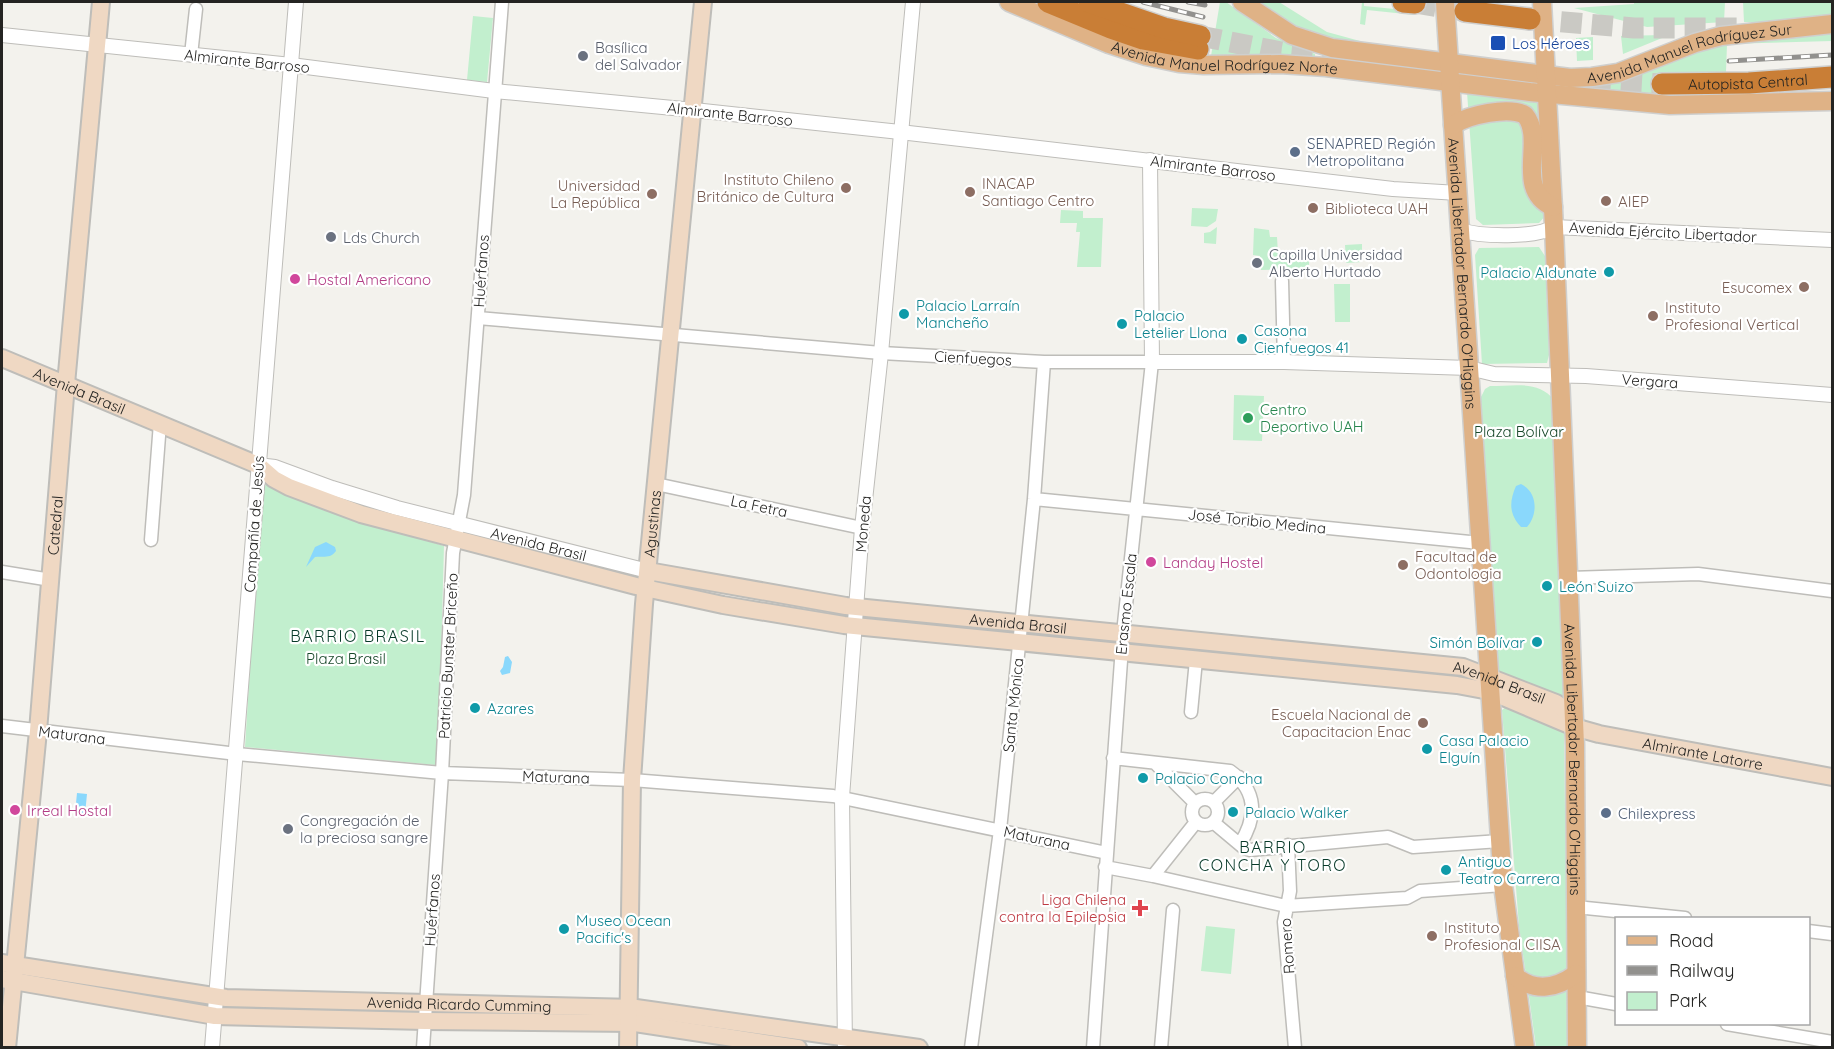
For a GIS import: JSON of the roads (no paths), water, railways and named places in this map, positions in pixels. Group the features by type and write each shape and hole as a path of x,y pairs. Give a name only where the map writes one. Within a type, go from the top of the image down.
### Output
{"highway":[{"path":"1047,2 1143,39 1199,43 1164,28 1089,2"},
{"path":"1465,11 1536,10"},
{"name":"Autopista Central","path":"1662,84 1749,83 1833,77"}],"main road":[{"name":"Catedral","path":"7,1047 7,972 38,731 66,384 101,2"},
{"name":"Agustinas","path":"628,1047 632,780 646,589 703,2"},
{"name":"Avenida Manuel Rodríguez Norte","path":"1009,2 1096,40 1168,61 1204,65 1280,64 1451,83 1547,85"},
{"name":"Avenida Manuel Rodríguez Norte","path":"1242,2 1282,30 1317,45 1450,63 1547,85"},
{"name":"Avenida Libertador Bernardo O'Higgins","path":"1445,2 1503,885 1525,1047"},
{"name":"Avenida Libertador Bernardo O'Higgins","path":"1536,10 1547,85 1569,578 1574,727 1576,1047"},
{"name":"Avenida Manuel Rodríguez Sur","path":"1547,85 1570,78 1602,76 1633,68 1695,43 1721,36 1833,24"},
{"name":"Avenida Manuel Rodríguez Sur","path":"1547,85 1682,105 1833,101"},
{"path":"1454,125 1464,118 1481,114 1515,111 1525,115 1530,123 1534,188 1541,199 1553,207"},
{"name":"Avenida Brasil","path":"2,358 258,465 280,483 309,496 361,514 457,532 646,589 723,605 855,626 1020,644 1447,684 1489,684"},
{"name":"Avenida Brasil","path":"648,571 791,598 856,607 1470,668 1489,684 1574,727"},
{"name":"Almirante Latorre","path":"1574,727 1833,777"},
{"name":"Avenida Ricardo Cumming","path":"7,972 216,997 426,1003 628,1015 845,1042 919,1047"},
{"name":"Avenida Ricardo Cumming","path":"7,972 214,1016 425,1021 628,1015 798,1047"},
{"path":"1515,976 1532,986 1546,987 1561,983 1576,974"},
{"path":"332,1019 333,1001"}],"street":[{"name":"Compañía de Jesús","path":"212,1047 296,2"},
{"name":"Huérfanos","path":"457,532 465,495 502,2"},
{"name":"Moneda","path":"845,1042 842,797 862,528 881,353 913,2"},
{"path":"191,55 196,9"},
{"name":"Almirante Barroso","path":"2,35 291,65 494,91 900,132 1394,189 1458,193"},
{"name":"Erasmo Escala","path":"1093,1047 1121,653 1152,362 1150,160"},
{"name":"Avenida Ejército Libertador","path":"1460,230 1483,236 1541,232 1554,226 1833,240"},
{"path":"1282,281 1284,362"},
{"name":"Cienfuegos","path":"478,318 881,353 1044,362 1284,362 1469,368"},
{"name":"Santa Mónica","path":"971,1047 1000,830 1020,644 1044,362"},
{"name":"Vergara","path":"1469,368 1494,374 1586,376 1833,395"},
{"path":"151,540 160,423"},
{"name":"La Fetra","path":"656,484 862,528"},
{"name":"José Toribio Medina","path":"1034,499 1480,543"},
{"name":"Avenida Brasil","path":"457,532 648,571"},
{"name":"Patricio Bunster Briceño","path":"442,773 453,553 457,532"},
{"path":"2,572 51,580"},
{"path":"1569,578 1698,574 1833,591"},
{"path":"1191,712 1196,660"},
{"name":"Maturana","path":"2,726 237,754 442,773 632,780 842,797 1107,854"},
{"path":"1113,758 1230,771 1239,777 1252,801 1252,819 1240,844"},
{"path":"1155,763 1195,803"},
{"name":"Huérfanos","path":"423,1047 442,773"},
{"path":"1214,802 1239,777"},
{"path":"1203,799 1214,802 1218,814 1214,822 1207,825 1197,822 1192,813 1195,803 1203,799"},
{"path":"1153,876 1197,822"},
{"path":"1214,822 1250,850 1388,837 1413,847 1500,841"},
{"name":"Romero","path":"1288,845 1290,891 1284,922 1296,1047"},
{"path":"1105,867 1286,906 1407,898 1420,891 1503,885"},
{"path":"1576,907 1675,917"},
{"path":"1161,1047 1173,910"},
{"path":"1810,931 1833,934"},
{"path":"1576,997 1615,1004"},
{"path":"1734,1025 1798,1042 1833,1042"}],"water":[{"path":"1521,484 1531,492 1534,504 1533,516 1527,527 1521,527 1511,508 1516,486"},
{"path":"326,542 335,547 334,554 315,557 306,567 315,547"},
{"path":"508,656 512,662 510,673 502,675 500,671 505,657"},
{"path":"77,793 87,794 85,814 75,813"}],"tunnel":[{"path":"1415,3 1465,11"},
{"path":"1530,19 1634,28 1742,28"},
{"path":"1200,36 1281,52 1359,60"},
{"path":"1590,80 1662,84"}],"railway":[{"path":"1143,2 1203,17"},
{"path":"1188,2 1205,5"},
{"path":"1729,61 1832,55"}],"place":[{"name":"Los Héroes","path":"1498,43"},
{"name":"Basílica del Salvador","path":"583,56"},
{"name":"SENAPRED Región Metropolitana","path":"1295,152"},
{"name":"Instituto Chileno Británico de Cultura","path":"846,188"},
{"name":"INACAP Santiago Centro","path":"970,192"},
{"name":"Universidad La República","path":"652,194"},
{"name":"AIEP","path":"1606,201"},
{"name":"Biblioteca UAH","path":"1313,208"},
{"name":"Lds Church","path":"331,237"},
{"name":"Capilla Universidad Alberto Hurtado","path":"1257,263"},
{"name":"Palacio Aldunate","path":"1609,272"},
{"name":"Hostal Americano","path":"295,279"},
{"name":"Esucomex","path":"1804,287"},
{"name":"Palacio Larraín Mancheño","path":"904,314"},
{"name":"Instituto Profesional Vertical","path":"1653,316"},
{"name":"Palacio Letelier Llona","path":"1122,324"},
{"name":"Casona Cienfuegos 41","path":"1242,339"},
{"name":"Centro Deportivo UAH","path":"1248,418"},
{"name":"Landay Hostel","path":"1151,562"},
{"name":"Facultad de Odontologia","path":"1403,565"},
{"name":"León Suizo","path":"1547,586"},
{"name":"Simón Bolívar","path":"1537,642"},
{"name":"Azares","path":"475,708"},
{"name":"Escuela Nacional de Capacitacion Enac","path":"1423,723"},
{"name":"Casa Palacio Elguín","path":"1427,749"},
{"name":"Palacio Concha","path":"1143,778"},
{"name":"Irreal Hostal","path":"15,810"},
{"name":"Palacio Walker","path":"1233,812"},
{"name":"Chilexpress","path":"1606,813"},
{"name":"Congregación de la preciosa sangre","path":"288,829"},
{"name":"Antiguo Teatro Carrera","path":"1446,870"},
{"name":"Liga Chilena contra la Epilepsia","path":"1140,908"},
{"name":"Museo Ocean Pacific's","path":"564,929"},
{"name":"Instituto Profesional CIISA","path":"1432,936"}],"district":[{"name":"BARRIO BRASIL","path":"358,636"},
{"name":"BARRIO CONCHA Y TORO","path":"1273,856"}],"park label":[{"name":"Plaza Bolívar","path":"1519,431"},
{"name":"Plaza Brasil","path":"346,658"}]}
